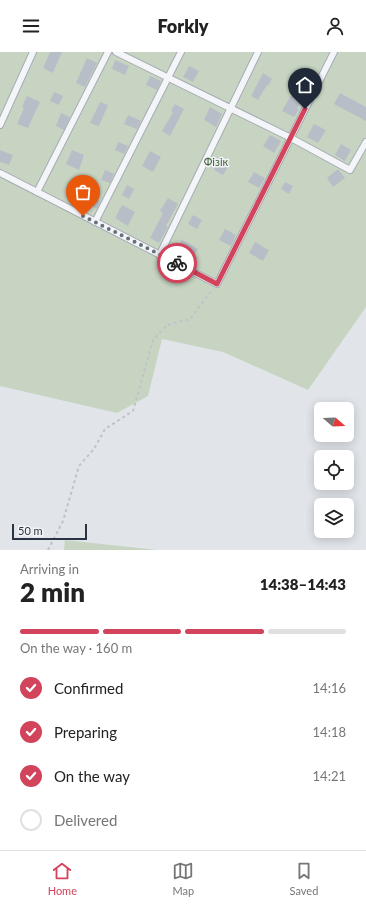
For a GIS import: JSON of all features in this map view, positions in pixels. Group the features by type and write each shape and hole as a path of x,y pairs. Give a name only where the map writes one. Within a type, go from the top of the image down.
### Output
{"lane":[{"path":"0,125 33,52"},
{"path":"37,192 108,52"},
{"path":"116,52 291,138 350,170 366,142"},
{"path":"95,222 181,52"},
{"path":"160,254 258,52"},
{"path":"0,174 217,284 334,52"}],"path":[{"path":"48,550 63,521 79,466 94,449 105,429 133,411 153,340 167,325 190,319 217,284"}],"green space":[{"name":"Фізік","path":"0,52 366,52 366,307 308,390 223,352 162,339 148,396 117,413 0,386"},
{"path":"65,540 157,550 64,550"}],"building":[{"path":"50,52 62,52 53,73 43,68"},
{"path":"87,58 97,63 85,87 76,83"},
{"path":"115,60 129,66 125,75 112,69"},
{"path":"189,66 199,71 193,82 183,77"},
{"path":"263,73 272,79 258,100 251,96"},
{"path":"150,76 161,81 157,90 146,85"},
{"path":"298,83 308,88 297,108 299,110 294,117 282,111"},
{"path":"54,92 63,96 59,105 50,101"},
{"path":"340,93 366,107 366,121 334,104"},
{"path":"27,96 40,102 28,128 17,124 24,108 22,107"},
{"path":"100,102 108,105 99,126 90,123"},
{"path":"175,104 184,109 170,136 162,131 173,112 171,111"},
{"path":"210,107 222,114 216,127 204,120"},
{"path":"61,113 70,117 64,130 56,126"},
{"path":"128,115 141,121 137,129 124,124"},
{"path":"314,124 326,130 318,143 307,137"},
{"path":"270,135 281,141 274,153 263,146"},
{"path":"118,142 128,146 124,154 115,150"},
{"path":"341,144 351,150 345,161 335,155"},
{"path":"0,150 13,155 9,165 0,162"},
{"path":"72,150 84,155 79,170 66,164"},
{"path":"150,151 161,157 153,172 142,166"},
{"path":"219,162 228,167 223,175 214,170"},
{"path":"338,169 345,178 333,187 327,178"},
{"path":"105,170 114,174 110,183 101,180"},
{"path":"254,172 265,178 259,188 248,182"},
{"path":"285,182 293,186 289,194 281,189"},
{"path":"127,185 134,189 129,199 122,195"},
{"path":"92,198 100,201 97,209 89,205"},
{"path":"168,198 178,204 159,243 150,238 163,213 160,211"},
{"path":"122,205 135,212 128,226 115,218"},
{"path":"193,215 202,220 197,229 188,224"},
{"path":"225,229 236,235 231,246 219,240"},
{"path":"182,240 198,249 191,260 175,252"},
{"path":"255,242 269,250 263,261 249,253"}],"way so far":[{"path":"83,216 177,263"}],"route":[{"path":"177,263 217,284 305,109"}]}
